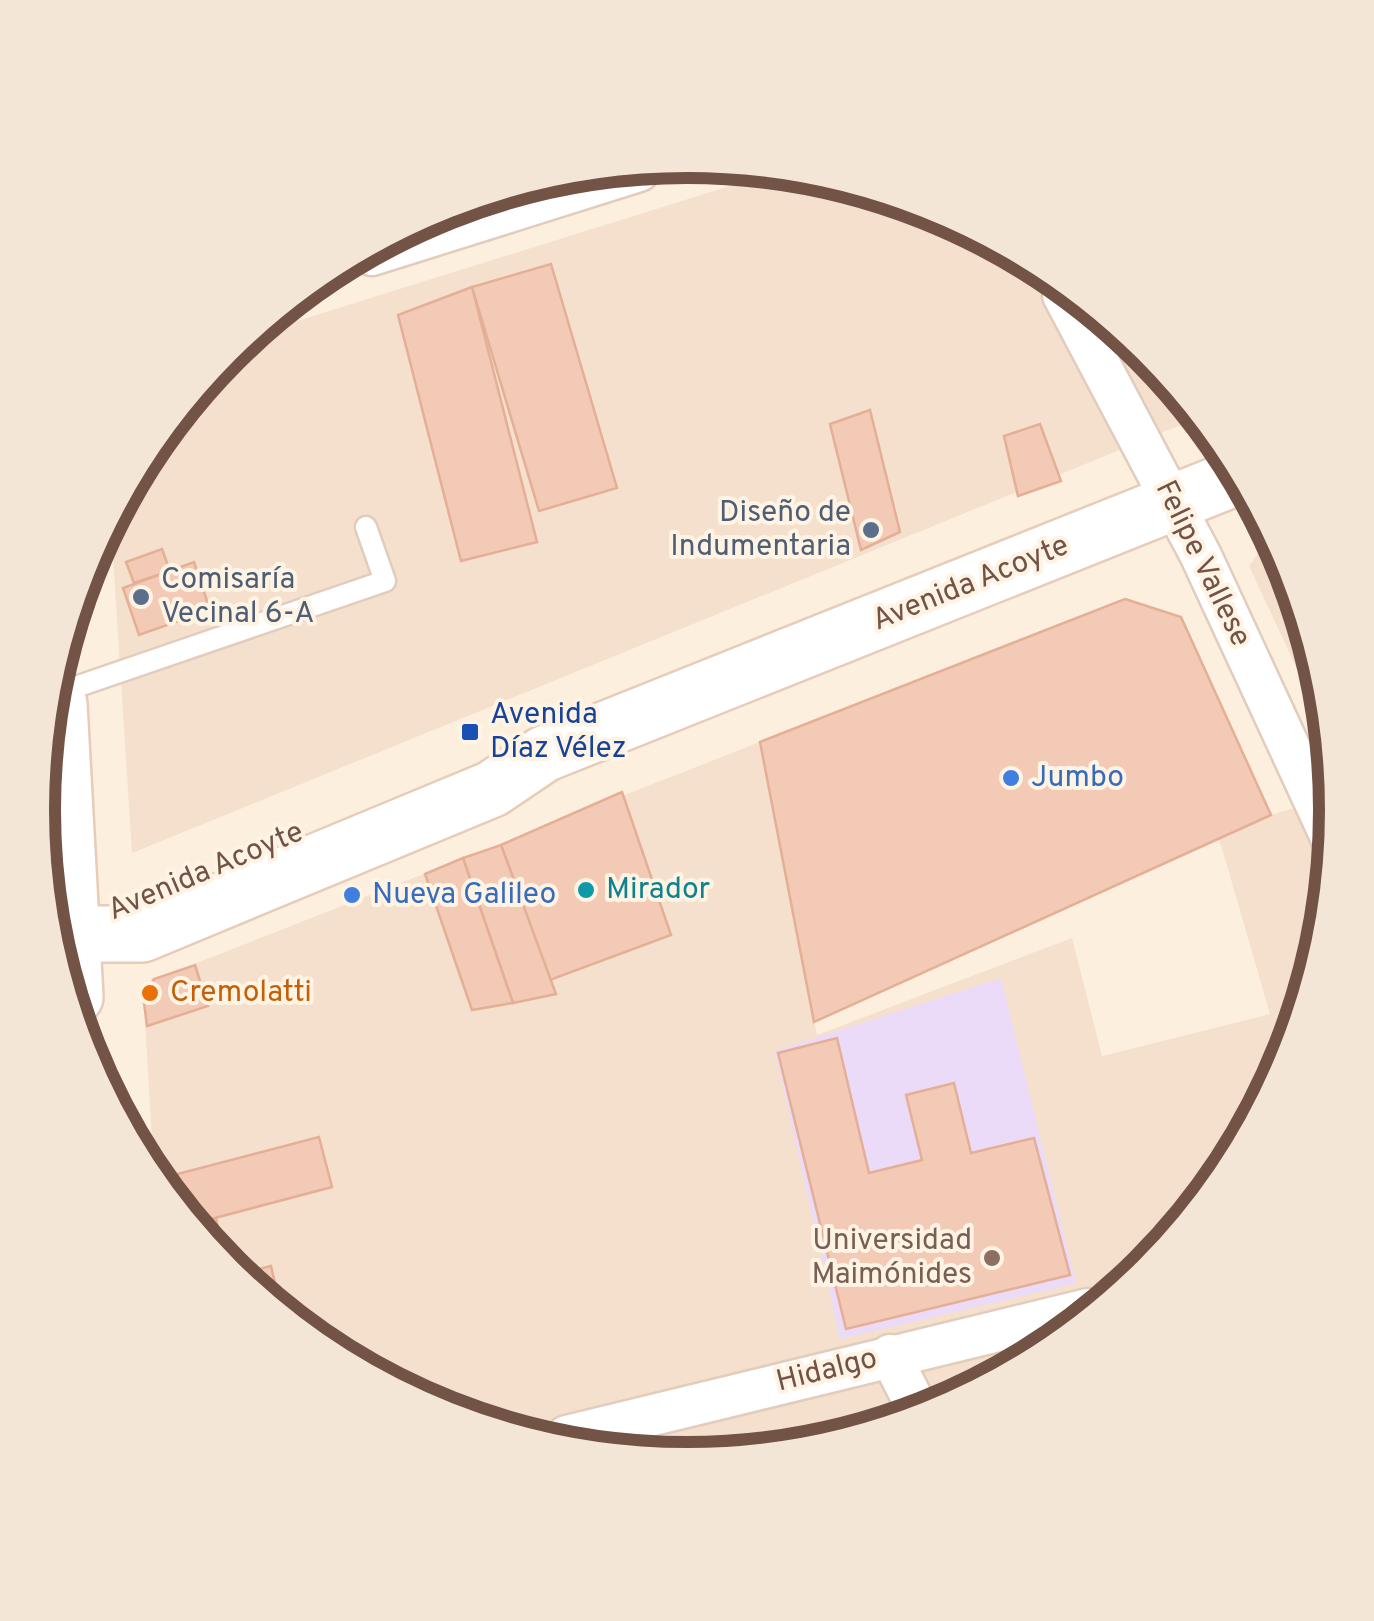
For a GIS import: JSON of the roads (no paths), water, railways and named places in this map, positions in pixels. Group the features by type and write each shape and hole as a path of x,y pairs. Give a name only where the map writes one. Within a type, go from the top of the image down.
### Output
{"main road":[{"name":"Avenida Acoyte","path":"67,934 138,895 483,759 544,754 1226,481"},
{"path":"60,729 67,934"}],"street":[{"name":"Felipe Vallese","path":"1069,307 1201,556 1319,811"},
{"name":"Hidalgo","path":"580,1433 1072,1312"},
{"path":"890,1355 913,1400"}],"lane":[{"path":"66,690 385,581 366,527"}],"place":[{"name":"Diseño de Indumentaria","path":"871,530"},
{"name":"Comisaría Vecinal 6-A","path":"141,597"},
{"name":"Avenida Díaz Vélez","path":"470,732"},
{"name":"Jumbo","path":"1011,778"},
{"name":"Mirador","path":"586,890"},
{"name":"Nueva Galileo","path":"352,895"},
{"name":"Cremolatti","path":"150,993"},
{"name":"Universidad Maimónides","path":"992,1258"}]}
